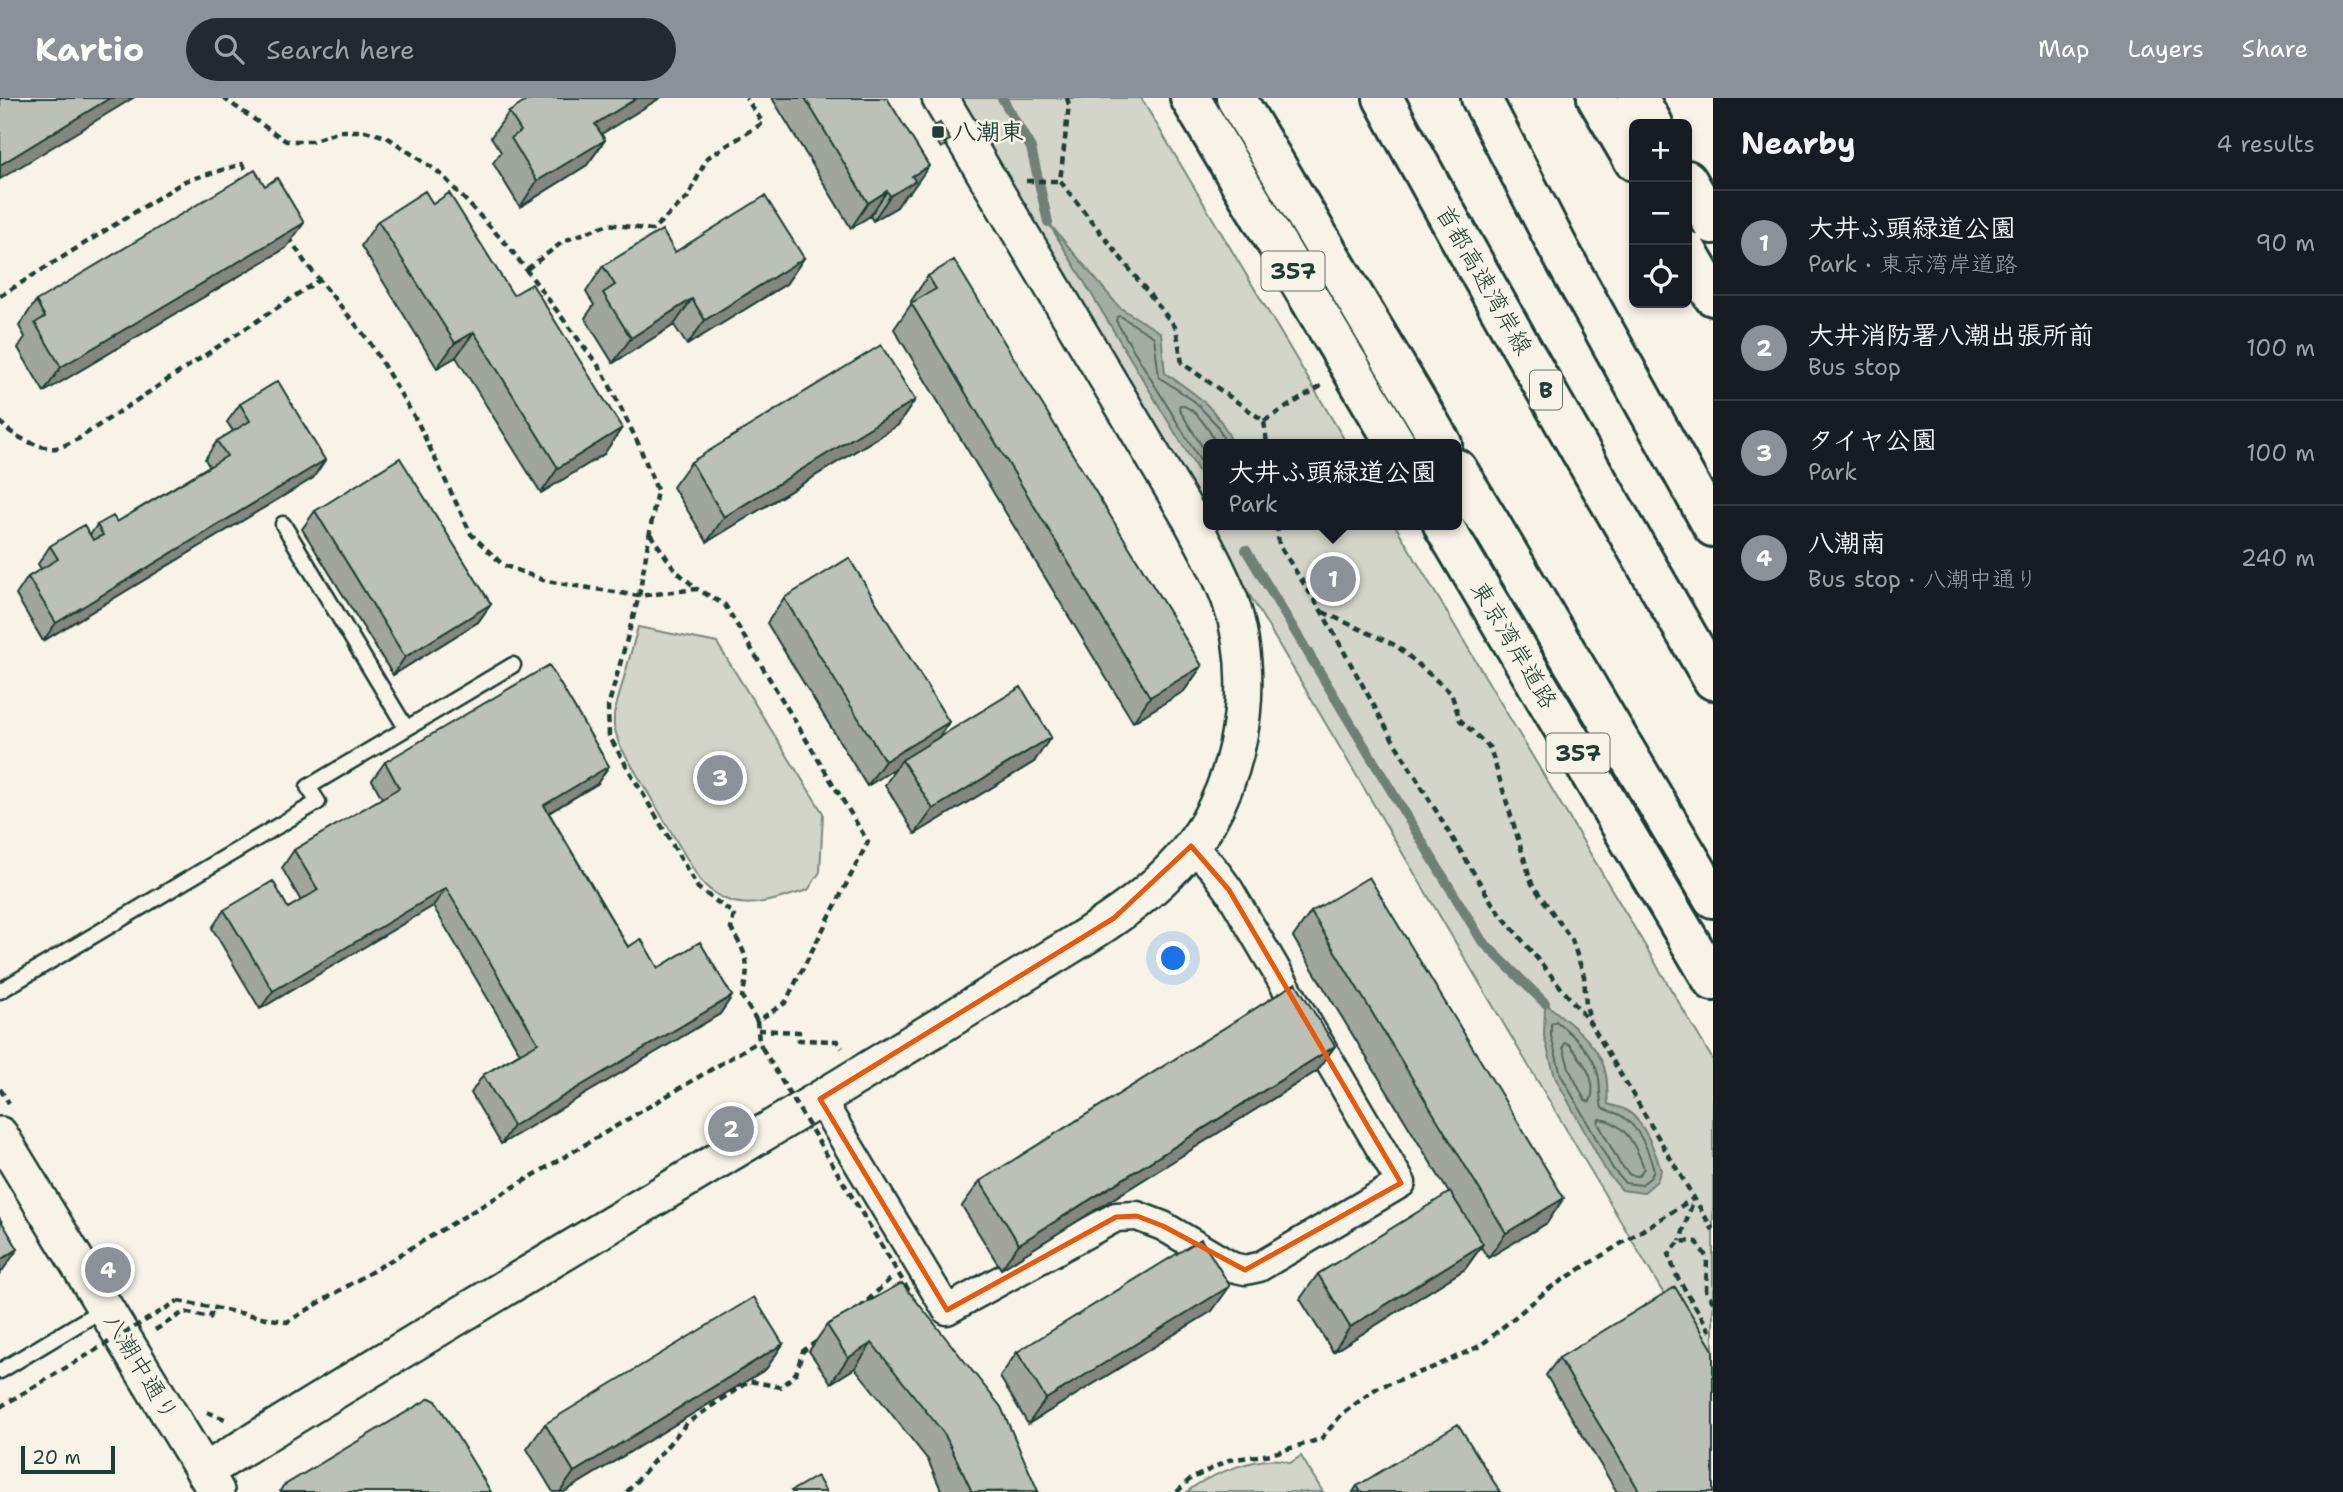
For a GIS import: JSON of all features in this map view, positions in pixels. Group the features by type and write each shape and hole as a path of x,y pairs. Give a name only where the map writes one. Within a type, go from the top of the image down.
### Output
{"highway":[{"name":"357","path":"1190,98 1393,439"},
{"path":"1236,98 1440,439"},
{"path":"1376,98 1430,185"},
{"name":"首都高速湾岸線","path":"1383,98 1611,506 1713,680"},
{"path":"1481,98 1559,249 1713,527"},
{"path":"1597,98 1629,152"},
{"path":"1638,98 1650,119"},
{"path":"1688,182 1713,224"},
{"path":"1692,260 1713,296"},
{"path":"1332,336 1419,439"},
{"path":"1462,477 1713,898"},
{"path":"1685,480 1713,510"},
{"path":"1462,491 1490,523"},
{"name":"東京湾岸道路","path":"1446,530 1713,981"}],"street":[{"path":"210,1482 1114,918 1156,884 1191,846 1207,823 1222,793 1241,727 1241,652 1232,605 1213,561 1189,518 940,98"},
{"path":"820,1099 947,1310 1116,1217 1137,1216 1164,1226 1232,1267 1245,1270 1259,1267 1401,1183 1229,890 1213,868 1191,846"},
{"name":"八潮中通り","path":"0,1135 210,1482"}],"lane":[{"path":"283,524 406,728"},
{"path":"0,991 318,802 308,787 513,665"},
{"path":"0,1371 105,1308"}],"path":[{"path":"223,98 286,141 312,141 339,131 365,131 387,138 441,174 509,247 603,372 638,443 657,490 639,596 608,707 609,736 698,888 734,915 731,929 745,951 748,971 742,998 757,1021 762,1048 919,1307"},
{"path":"527,269 564,241 609,225 652,230 688,197 707,158 763,123 746,98"},
{"path":"1067,98 1069,105 1060,181 1176,328 1182,363 1264,421 1266,439"},
{"path":"0,296 185,181 242,164 256,183"},
{"path":"1024,181 1060,181"},
{"path":"283,226 304,261 369,341 418,422 471,534 503,565 546,581 639,596 697,589"},
{"path":"0,421 3,427 27,441 55,448 78,439 319,279"},
{"path":"1264,421 1321,386"},
{"path":"1278,530 1279,545 1322,611 1393,740 1493,906 1591,1024 1713,1230"},
{"path":"649,532 676,571 697,589 725,605 868,842 785,1003 757,1021"},
{"path":"1322,611 1397,646 1451,693 1460,720 1490,748 1532,884 1572,940 1584,976 1586,1005 1591,1024"},
{"path":"758,1030 799,1032 798,1040 837,1041"},
{"path":"0,1406 178,1301 288,1322 759,1041"},
{"path":"1694,1199 1680,1241 1669,1254 1675,1273 1713,1336"},
{"path":"1177,1492 1189,1480 1229,1460 1271,1454 1321,1439 1342,1414 1377,1388 1480,1346 1549,1288 1694,1199"},
{"path":"1680,1241 1697,1242 1707,1258 1706,1290 1713,1302"},
{"path":"851,1316 898,1272"},
{"path":"156,1330 184,1312 210,1318 213,1308"},
{"path":"627,1492 687,1423 749,1381 781,1387 796,1373 803,1351 822,1337"}],"highlighted area":[{"path":"1191,846 1229,890 1401,1183 1245,1270 1163,1226 1137,1216 1116,1217 947,1310 820,1099 1114,918"}],"shaded area":[{"path":"955,98 1141,98 1344,439 1203,439 1203,516"},
{"path":"1211,530 1398,530 1713,1060 1713,1377"},
{"path":"638,627 717,643 823,813 820,872 808,890 764,902 737,903 724,899 699,879 619,744 614,726 614,714"},
{"path":"1301,1456 1323,1492 1187,1492 1222,1472 1237,1467 1268,1460 1290,1463"}],"water":[{"path":"1048,222 1119,307 1161,333 1165,373 1205,403 1227,431 1231,439 1203,439 1203,479"},
{"path":"1545,1003 1582,1034 1598,1053 1606,1075 1608,1104 1631,1113 1647,1136 1661,1170 1657,1181 1643,1193 1622,1190 1607,1173 1555,1077 1544,1036"}],"building":[{"path":"0,98 110,98 0,165"},
{"path":"531,98 637,98 595,124 605,140 537,181 511,138 521,131 509,112"},
{"path":"805,98 887,98 929,166 912,176 915,181 890,196 887,191 868,203"},
{"path":"940,123 950,140 944,143 934,126"},
{"path":"255,170 265,186 277,178 304,223 61,367 35,323 45,317 36,301"},
{"path":"425,191 433,204 449,193 513,295 532,284 622,428 558,468 474,332 455,343 378,221"},
{"path":"765,196 804,258 705,320 692,299 631,338 603,293 615,285 603,266 662,230 675,252"},
{"path":"954,260 1202,666 1150,697 911,303 936,289 928,276"},
{"path":"881,345 915,400 724,517 691,462"},
{"path":"278,381 325,460 56,623 28,577 58,559 50,546 84,525 93,540 103,535 97,525 113,516 117,522 227,456 217,441 250,421 240,404"},
{"path":"400,458 491,604 405,657 315,511"},
{"path":"849,558 949,722 885,761 784,598"},
{"path":"549,665 609,766 544,805 628,947 641,939 658,968 700,942 732,996 513,1126 483,1075 538,1043 446,888 273,991 224,910 273,881 288,908 318,890 294,850 399,788 385,762"},
{"path":"1021,687 1051,737 933,809 902,760"},
{"path":"1369,877 1564,1198 1506,1233 1311,912"},
{"path":"1296,983 1335,1046 1019,1244 980,1181"},
{"path":"733,1119 736,1125 716,1137 712,1131"},
{"path":"1450,1192 1483,1244 1350,1327 1318,1274"},
{"path":"0,1219 18,1249 0,1260"},
{"path":"1201,1239 1230,1286 1046,1399 1017,1352"},
{"path":"107,1248 117,1265 111,1269 101,1252"},
{"path":"902,1283 1001,1407 1038,1491 972,1492 945,1435 872,1343 848,1358 827,1325"},
{"path":"1675,1287 1713,1350 1713,1492 1640,1492 1559,1358"},
{"path":"754,1297 783,1344 574,1472 545,1424"},
{"path":"430,1398 436,1401 491,1492 280,1491 283,1486"},
{"path":"1458,1424 1500,1492 1361,1492 1357,1486"},
{"path":"817,1476 826,1492 791,1491"}],"waterway":[{"path":"1002,98 1031,148 1048,222"},
{"path":"1246,550 1482,941 1545,1003"}],"place":[{"name":"八潮東","path":"938,132"},
{"name":"大井ふ頭緑道公園","path":"1333,579"},
{"name":"タイヤ公園","path":"720,778"},
{"name":"大井消防署八潮出張所前","path":"731,1129"},
{"name":"八潮南","path":"108,1270"}]}
